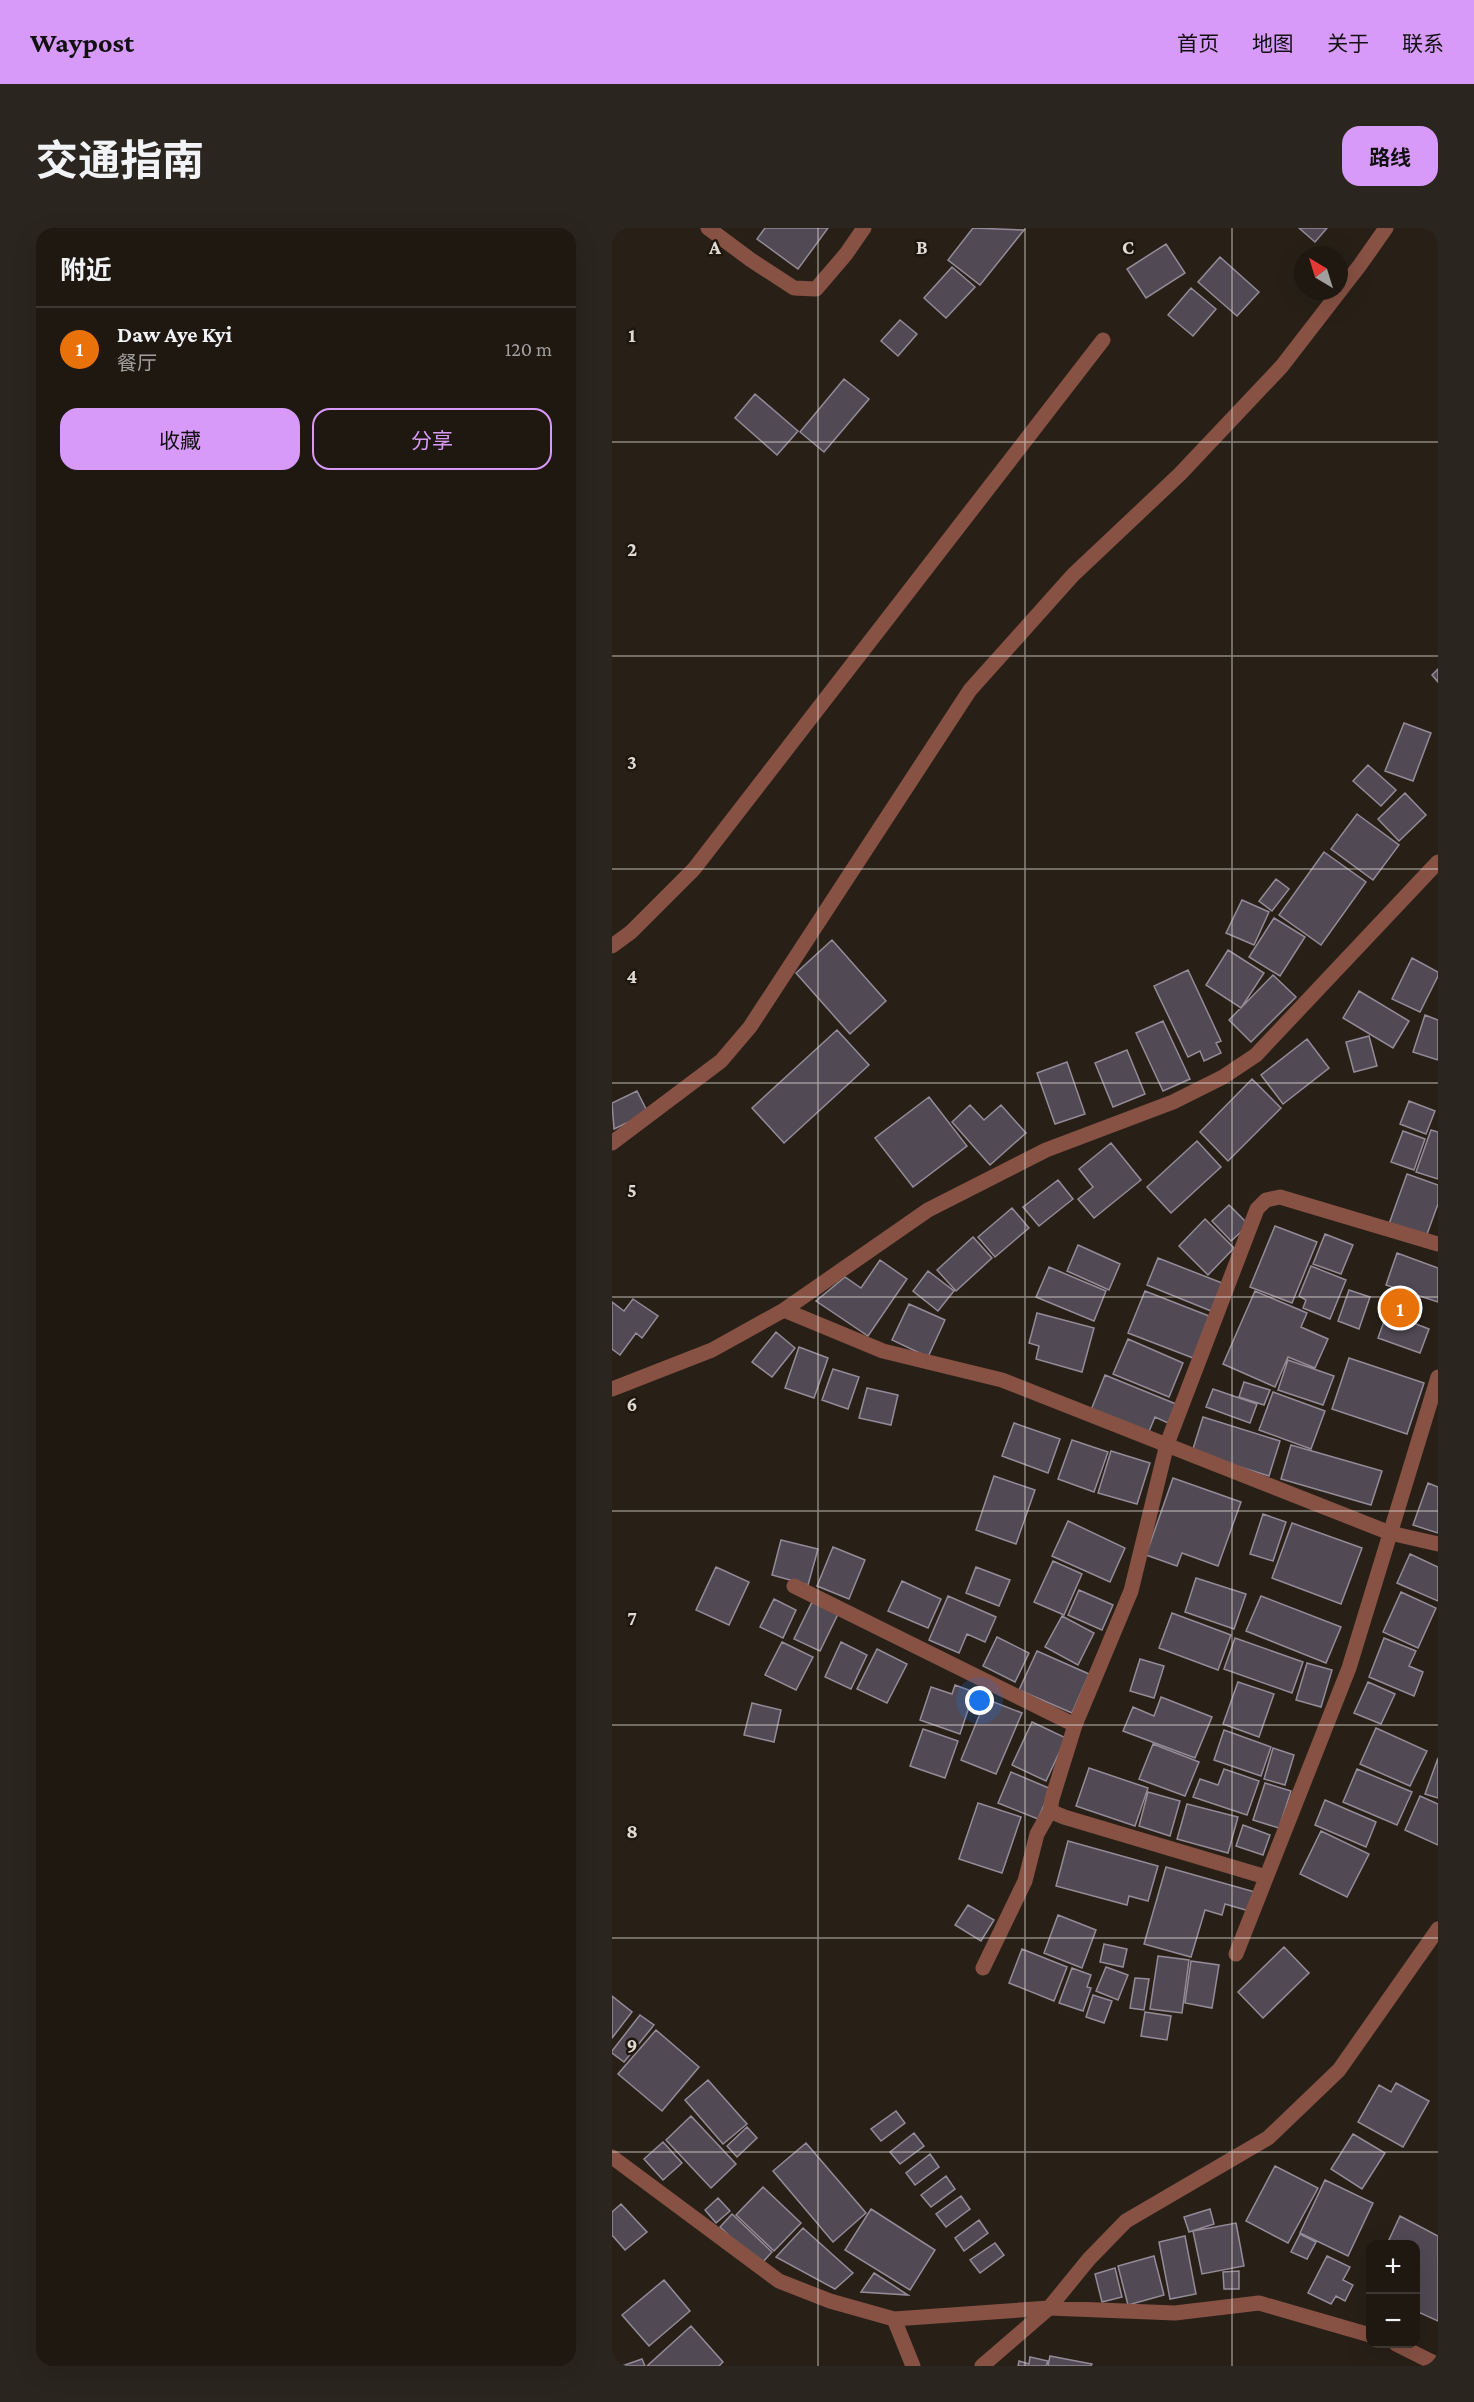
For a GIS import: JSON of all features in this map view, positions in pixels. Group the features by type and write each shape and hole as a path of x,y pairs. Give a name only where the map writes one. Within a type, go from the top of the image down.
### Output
{"street":[{"path":"708,228 794,288 816,289 846,254 864,228"},
{"path":"612,1143 721,1062 750,1027 970,690 1073,575 1180,474 1282,366 1386,228"},
{"path":"612,946 631,932 694,869 1103,340"},
{"path":"612,1389 711,1350 784,1310 928,1210 1046,1150 1173,1102 1223,1077 1256,1055 1438,862"},
{"path":"983,1968 1025,1881 1037,1834 1050,1811 1075,1725 1131,1591 1167,1444 1257,1209 1266,1200 1280,1197 1438,1244"},
{"path":"784,1310 883,1351 1002,1380 1390,1533 1438,1544"},
{"path":"1236,1954 1349,1668 1438,1377"},
{"path":"794,1586 1075,1725"},
{"path":"1050,1811 1266,1878"},
{"path":"982,2366 1050,2308 1089,2259 1126,2220 1268,2138 1339,2070 1438,1929"},
{"path":"612,2157 779,2280 830,2301 894,2319 1050,2308 1175,2313 1259,2303 1366,2334"},
{"path":"894,2319 913,2366"},
{"path":"1406,2348 1438,2365"}],"building":[{"path":"765,228 828,228 798,269 757,239"},
{"path":"973,228 1024,230 980,285 948,260"},
{"path":"1299,228 1327,228 1315,242"},
{"path":"1166,244 1185,273 1146,298 1127,269"},
{"path":"1220,257 1259,292 1237,316 1198,282"},
{"path":"952,267 975,287 946,318 924,298"},
{"path":"1191,288 1216,309 1193,336 1168,315"},
{"path":"900,320 917,334 898,356 881,341"},
{"path":"844,379 869,399 824,452 800,432"},
{"path":"755,394 798,431 777,455 735,418"},
{"path":"1438,669 1438,682 1432,675"},
{"path":"1404,723 1431,733 1413,781 1385,771"},
{"path":"1368,765 1396,790 1381,806 1353,781"},
{"path":"1405,793 1426,815 1399,841 1378,819"},
{"path":"1357,814 1399,845 1373,880 1331,849"},
{"path":"1324,852 1366,882 1321,945 1279,915"},
{"path":"1276,879 1289,889 1272,911 1259,901"},
{"path":"1242,900 1269,912 1254,945 1226,933"},
{"path":"1274,918 1305,937 1280,976 1249,957"},
{"path":"832,940 886,1001 850,1034 796,973"},
{"path":"1228,950 1264,973 1241,1008 1206,985"},
{"path":"1412,958 1438,972 1420,1012 1392,999"},
{"path":"1188,970 1221,1041 1216,1043 1221,1053 1204,1061 1200,1051 1188,1057 1154,986"},
{"path":"1273,975 1296,997 1251,1042 1229,1020"},
{"path":"1359,991 1409,1021 1393,1048 1343,1018"},
{"path":"1425,1015 1438,1020 1438,1060 1413,1052"},
{"path":"1163,1021 1190,1079 1163,1091 1136,1033"},
{"path":"837,1030 869,1065 784,1143 752,1108"},
{"path":"1369,1036 1377,1066 1354,1072 1346,1042"},
{"path":"1307,1039 1329,1068 1283,1104 1261,1075"},
{"path":"1127,1050 1145,1094 1113,1107 1095,1063"},
{"path":"1067,1062 1085,1114 1055,1124 1037,1073"},
{"path":"1252,1079 1281,1108 1228,1161 1200,1132"},
{"path":"637,1091 648,1113 614,1129 612,1103"},
{"path":"929,1097 967,1146 913,1187 875,1138"},
{"path":"1409,1101 1435,1111 1426,1134 1400,1124"},
{"path":"970,1105 984,1120 1001,1105 1026,1133 990,1165 952,1122"},
{"path":"1431,1130 1438,1132 1438,1179 1416,1172"},
{"path":"1403,1131 1425,1139 1414,1170 1391,1162"},
{"path":"1197,1141 1221,1167 1171,1213 1147,1187"},
{"path":"1111,1143 1141,1180 1094,1218 1078,1199 1093,1187 1079,1169"},
{"path":"1407,1174 1438,1185 1438,1204 1426,1237 1389,1224"},
{"path":"1058,1180 1073,1199 1039,1226 1023,1207"},
{"path":"1229,1205 1249,1225 1231,1241 1212,1221"},
{"path":"1012,1208 1029,1228 995,1257 978,1237"},
{"path":"1205,1219 1234,1248 1208,1275 1179,1246"},
{"path":"1275,1226 1317,1242 1292,1303 1250,1287"},
{"path":"1325,1234 1353,1245 1341,1274 1313,1264"},
{"path":"973,1237 992,1258 956,1291 937,1270"},
{"path":"1078,1245 1120,1264 1109,1290 1067,1271"},
{"path":"1397,1253 1438,1268 1438,1302 1386,1285"},
{"path":"1158,1258 1222,1283 1211,1311 1147,1285"},
{"path":"880,1260 907,1279 868,1336 816,1301 845,1277 861,1288"},
{"path":"1311,1266 1346,1280 1330,1319 1303,1308 1306,1300 1299,1296"},
{"path":"1049,1267 1106,1291 1094,1321 1036,1297"},
{"path":"928,1271 954,1291 938,1311 913,1291"},
{"path":"1349,1290 1370,1297 1359,1329 1338,1321"},
{"path":"1145,1291 1209,1316 1193,1358 1128,1333"},
{"path":"1255,1291 1307,1313 1301,1327 1328,1339 1315,1368 1288,1357 1275,1387 1223,1364"},
{"path":"633,1299 658,1316 642,1338 636,1333 620,1355 612,1349 612,1302 624,1311"},
{"path":"909,1304 945,1320 928,1357 892,1340"},
{"path":"1037,1313 1094,1328 1082,1372 1036,1359 1039,1346 1029,1343"},
{"path":"1387,1313 1429,1329 1420,1353 1378,1338"},
{"path":"776,1332 795,1348 772,1377 752,1362"},
{"path":"1128,1339 1183,1363 1169,1397 1113,1374"},
{"path":"799,1347 828,1358 814,1398 785,1388"},
{"path":"1349,1358 1424,1383 1407,1434 1332,1409"},
{"path":"1288,1360 1334,1376 1323,1405 1278,1390"},
{"path":"833,1369 859,1377 848,1409 822,1400"},
{"path":"1105,1375 1176,1404 1168,1423 1155,1417 1148,1434 1091,1410"},
{"path":"1244,1382 1270,1390 1264,1405 1239,1397"},
{"path":"867,1388 898,1395 891,1425 859,1418"},
{"path":"1213,1389 1257,1404 1250,1423 1206,1407"},
{"path":"1273,1392 1325,1411 1311,1449 1259,1430"},
{"path":"1203,1417 1280,1441 1269,1476 1192,1452"},
{"path":"1014,1423 1060,1439 1048,1473 1002,1456"},
{"path":"1072,1440 1108,1452 1094,1492 1058,1479"},
{"path":"1291,1445 1382,1471 1371,1505 1281,1479"},
{"path":"1111,1451 1150,1463 1137,1504 1098,1493"},
{"path":"994,1476 1035,1490 1016,1544 976,1530"},
{"path":"1173,1478 1241,1502 1218,1566 1182,1553 1177,1566 1146,1555"},
{"path":"1428,1483 1438,1487 1438,1533 1413,1525"},
{"path":"1263,1514 1286,1522 1273,1561 1250,1554"},
{"path":"1068,1521 1125,1548 1110,1582 1052,1556"},
{"path":"1292,1523 1362,1548 1341,1604 1272,1578"},
{"path":"781,1540 818,1549 808,1585 772,1575"},
{"path":"833,1547 865,1560 849,1599 817,1586"},
{"path":"1410,1554 1438,1567 1438,1601 1397,1583"},
{"path":"1053,1561 1082,1574 1064,1615 1034,1602"},
{"path":"716,1567 749,1582 729,1625 696,1610"},
{"path":"976,1567 1010,1580 999,1606 966,1593"},
{"path":"1196,1578 1246,1594 1234,1629 1185,1612"},
{"path":"902,1581 941,1599 928,1628 888,1611"},
{"path":"1079,1590 1113,1605 1102,1630 1068,1615"},
{"path":"1401,1592 1436,1608 1418,1648 1383,1632"},
{"path":"948,1596 996,1617 985,1642 967,1634 959,1653 929,1640"},
{"path":"1261,1596 1341,1627 1326,1663 1246,1631"},
{"path":"774,1599 796,1610 783,1638 760,1627"},
{"path":"812,1602 838,1614 820,1651 794,1639"},
{"path":"1172,1613 1231,1635 1218,1670 1159,1648"},
{"path":"1062,1616 1094,1633 1078,1665 1045,1647"},
{"path":"997,1637 1029,1653 1015,1682 983,1666"},
{"path":"1235,1638 1303,1662 1292,1693 1224,1669"},
{"path":"1384,1638 1416,1651 1409,1666 1423,1672 1414,1696 1369,1677"},
{"path":"782,1642 813,1657 796,1690 765,1675"},
{"path":"841,1642 867,1655 851,1689 825,1677"},
{"path":"877,1649 907,1664 887,1703 857,1689"},
{"path":"1037,1651 1089,1674 1072,1713 1019,1690"},
{"path":"1140,1659 1164,1666 1154,1698 1130,1691"},
{"path":"1307,1663 1332,1670 1321,1707 1296,1700"},
{"path":"1238,1682 1274,1694 1259,1737 1223,1724"},
{"path":"1368,1682 1395,1694 1381,1724 1354,1713"},
{"path":"955,1685 974,1692 960,1734 920,1720 931,1687 952,1694"},
{"path":"1161,1697 1212,1717 1195,1758 1123,1731 1133,1707 1154,1716"},
{"path":"986,1699 1022,1713 996,1774 961,1760"},
{"path":"752,1703 781,1710 774,1742 744,1735"},
{"path":"1032,1722 1066,1738 1046,1781 1012,1765"},
{"path":"1376,1728 1427,1751 1410,1786 1360,1764"},
{"path":"923,1729 958,1741 945,1778 910,1766"},
{"path":"1224,1730 1271,1747 1261,1776 1214,1760"},
{"path":"1153,1744 1199,1762 1185,1796 1139,1779"},
{"path":"1273,1748 1294,1755 1285,1785 1264,1779"},
{"path":"1438,1758 1438,1798 1425,1794"},
{"path":"1089,1768 1148,1788 1135,1826 1076,1806"},
{"path":"1224,1769 1259,1781 1247,1815 1193,1797 1200,1779 1218,1785"},
{"path":"1357,1769 1412,1792 1397,1825 1343,1802"},
{"path":"1011,1772 1051,1789 1038,1819 998,1803"},
{"path":"1265,1783 1291,1791 1279,1828 1253,1820"},
{"path":"1148,1792 1180,1801 1170,1836 1139,1826"},
{"path":"1420,1796 1438,1804 1438,1845 1405,1830"},
{"path":"1325,1800 1376,1822 1366,1847 1315,1825"},
{"path":"978,1803 1021,1817 1002,1873 959,1859"},
{"path":"1187,1804 1238,1817 1228,1853 1177,1839"},
{"path":"1243,1825 1270,1835 1263,1855 1236,1846"},
{"path":"1321,1831 1369,1854 1347,1897 1300,1874"},
{"path":"1068,1841 1158,1866 1148,1901 1129,1896 1127,1905 1056,1886"},
{"path":"1166,1867 1255,1892 1249,1911 1225,1904 1222,1915 1205,1910 1191,1957 1144,1944"},
{"path":"968,1905 994,1920 981,1941 955,1925"},
{"path":"1058,1915 1096,1930 1082,1968 1044,1953"},
{"path":"1104,1944 1127,1949 1123,1967 1100,1962"},
{"path":"1284,1947 1309,1973 1263,2018 1238,1992"},
{"path":"1022,1949 1067,1967 1054,2001 1009,1983"},
{"path":"1158,1956 1189,1960 1182,2013 1150,2009"},
{"path":"1191,1961 1219,1965 1212,2008 1185,2003"},
{"path":"1106,1967 1128,1975 1118,2000 1096,1991"},
{"path":"1072,1968 1091,1975 1087,1987 1091,1988 1083,2011 1059,2003"},
{"path":"1135,1978 1149,1979 1144,2010 1130,2008"},
{"path":"1093,1995 1112,2001 1104,2023 1086,2017"},
{"path":"612,1996 632,2012 612,2038"},
{"path":"1145,2012 1171,2016 1167,2040 1141,2036"},
{"path":"640,2015 654,2025 624,2062 612,2051"},
{"path":"656,2030 699,2067 662,2111 618,2074"},
{"path":"708,2080 747,2124 723,2144 685,2100"},
{"path":"1396,2083 1429,2101 1403,2147 1358,2122 1379,2085 1391,2092"},
{"path":"896,2111 905,2123 881,2141 871,2129"},
{"path":"691,2116 736,2164 711,2188 666,2140"},
{"path":"747,2127 757,2138 737,2157 727,2146"},
{"path":"914,2133 924,2146 900,2164 890,2152"},
{"path":"1353,2134 1385,2153 1362,2189 1331,2169"},
{"path":"663,2142 682,2163 663,2180 644,2159"},
{"path":"806,2143 866,2213 833,2242 773,2171"},
{"path":"930,2154 939,2167 915,2185 906,2173"},
{"path":"1275,2166 1318,2188 1288,2243 1246,2221"},
{"path":"946,2176 955,2189 931,2207 921,2195"},
{"path":"1325,2180 1373,2203 1348,2256 1300,2233"},
{"path":"763,2187 801,2223 774,2251 736,2215"},
{"path":"961,2196 970,2209 946,2227 936,2214"},
{"path":"718,2198 730,2211 716,2223 705,2210"},
{"path":"621,2204 647,2232 625,2250 612,2235 612,2212"},
{"path":"871,2209 935,2250 910,2290 845,2250"},
{"path":"1210,2209 1214,2224 1189,2232 1184,2217"},
{"path":"732,2214 772,2252 760,2265 720,2227"},
{"path":"1400,2216 1438,2236 1438,2321 1420,2313 1420,2240 1389,2240"},
{"path":"979,2220 988,2233 964,2251 955,2238"},
{"path":"1236,2223 1244,2266 1202,2274 1193,2231"},
{"path":"803,2228 853,2273 835,2289 776,2257"},
{"path":"1300,2234 1316,2242 1307,2259 1291,2252"},
{"path":"1185,2236 1196,2294 1170,2299 1159,2242"},
{"path":"995,2243 1004,2255 980,2273 970,2260"},
{"path":"1154,2256 1164,2295 1128,2305 1118,2266"},
{"path":"1327,2256 1350,2267 1343,2280 1353,2285 1345,2301 1336,2296 1331,2304 1308,2293"},
{"path":"1115,2268 1122,2297 1102,2302 1095,2274"},
{"path":"1239,2271 1239,2289 1224,2289 1223,2272"},
{"path":"874,2273 908,2295 861,2292"},
{"path":"664,2280 690,2311 649,2346 622,2315"},
{"path":"691,2326 723,2362 719,2366 647,2366"},
{"path":"1050,2356 1092,2364 1091,2366 1048,2366"},
{"path":"1030,2357 1048,2361 1046,2366 1018,2366 1019,2361 1029,2364"},
{"path":"642,2359 645,2366 622,2366"}],"place":[{"name":"Daw Aye Kyi","path":"1400,1308"}]}
